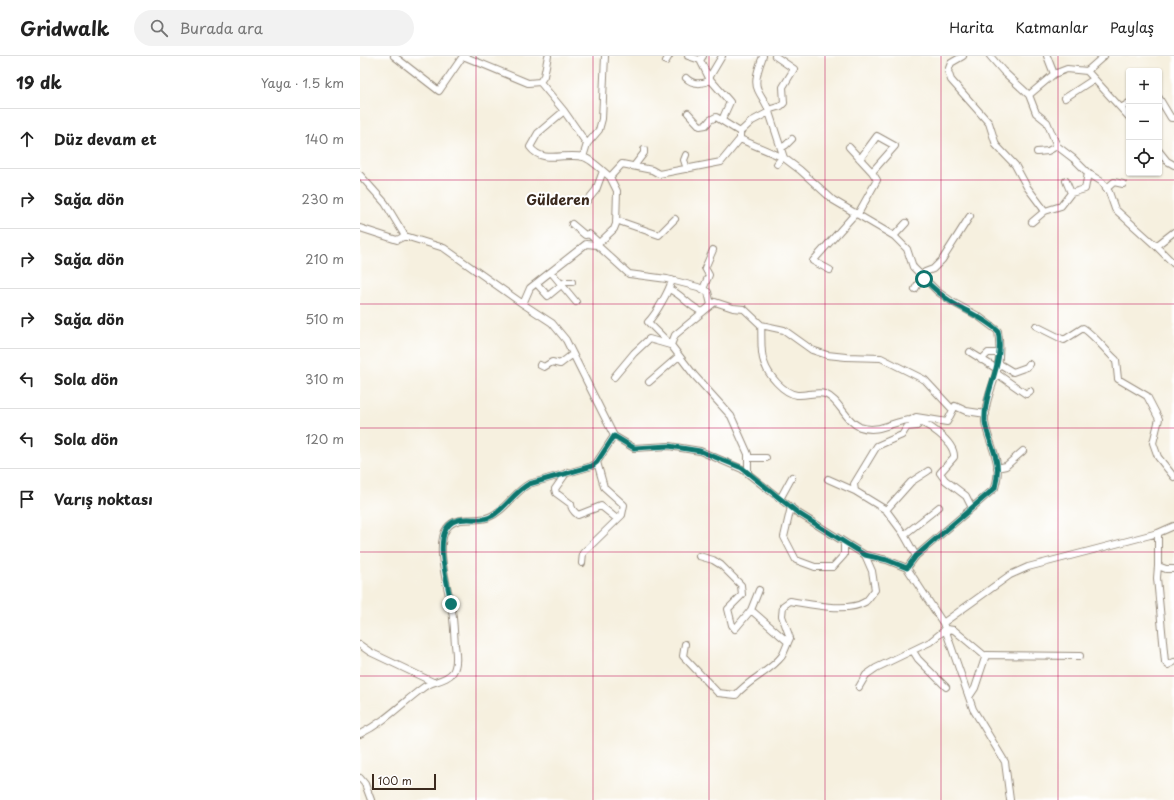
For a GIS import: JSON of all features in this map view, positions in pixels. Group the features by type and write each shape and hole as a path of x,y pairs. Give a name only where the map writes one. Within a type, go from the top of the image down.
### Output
{"street":[{"path":"394,56 439,91 463,56 528,83 540,82"},
{"path":"540,82 544,76 548,56"},
{"path":"583,156 587,144 604,122 605,56"},
{"path":"688,56 701,58 710,79 730,102 722,120"},
{"path":"686,78 694,83 706,82 710,79 722,56"},
{"path":"763,56 759,65 756,88 767,105 783,157"},
{"path":"610,177 622,164 652,170 659,174 721,162 740,139 740,132 752,121 784,103 784,87 794,69 774,56"},
{"path":"963,56 951,63 948,71 951,80 989,123 996,145 1015,165 1027,187 1045,211"},
{"path":"990,56 1003,71 1029,95 1036,113 1048,122 1057,146 1074,159 1088,173 1102,182 1115,209 1174,264"},
{"path":"1048,56 1054,74"},
{"path":"1087,71 1104,56"},
{"path":"1029,95 1054,74 1068,68 1087,71 1126,114"},
{"path":"1066,98 1094,79"},
{"path":"540,82 564,111 587,144"},
{"path":"1162,103 1171,118 1174,118"},
{"path":"1121,108 1127,104"},
{"path":"523,304 530,288 586,244 598,244 614,229 616,220 617,191 610,177 583,156 539,155 530,146 538,133 564,111"},
{"path":"688,113 700,126 706,125 710,120 716,117 740,132"},
{"path":"860,159 877,136 894,146 872,172"},
{"path":"740,139 783,157 800,170 833,200 894,236 907,249 913,267 938,292 954,303 978,316 998,331 1001,346 998,354 997,369 987,398 985,421 997,468 995,488 916,556 907,568"},
{"path":"781,148 792,139"},
{"path":"830,270 813,261 854,215 858,214 877,180 850,146"},
{"path":"1037,152 1048,151 1057,146"},
{"path":"634,166 644,153 644,150"},
{"path":"686,155 684,160 687,169"},
{"path":"1162,155 1167,161 1174,165"},
{"path":"777,164 783,157"},
{"path":"587,201 596,190 603,171"},
{"path":"1032,222 1045,211 1061,206 1071,193 1085,189 1088,173"},
{"path":"360,175 385,203 405,236 444,248 552,324 566,340 614,436 634,448 669,446 700,451 742,468 791,507 865,555 887,560 907,568 946,629 973,709 1005,762 1010,800"},
{"path":"1066,181 1071,193"},
{"path":"1106,189 1114,182 1123,184"},
{"path":"915,289 922,277 942,260 970,216"},
{"path":"616,220 659,235 675,219"},
{"path":"894,236 906,223"},
{"path":"572,224 585,235 589,234 629,274 672,280 703,290 708,292 712,305"},
{"path":"360,228 397,240 405,236"},
{"path":"1156,246 1174,232"},
{"path":"703,290 709,275 705,268 713,250"},
{"path":"552,272 576,302"},
{"path":"672,280 669,290 660,303 656,314 648,322 671,345 694,375 731,416 738,427 748,458 748,473"},
{"path":"537,284 548,296 565,282 572,282"},
{"path":"669,290 680,294 693,308 703,312"},
{"path":"671,345 675,335 715,302 733,308 744,309 761,325 784,330 812,350 826,355 881,358 925,380 952,409"},
{"path":"761,325 763,361 772,377 788,391 799,395 822,393 827,395 833,399 856,425 867,429 882,428 911,420 916,417 947,422 952,409 955,406 966,411 986,414"},
{"path":"1036,326 1064,340 1083,328 1095,336 1102,348 1116,360 1118,379 1147,396 1159,419 1153,444 1158,457 1174,477"},
{"path":"614,377 634,353 657,330"},
{"path":"649,339 671,345"},
{"path":"970,352 981,360 990,363 1026,394 1030,391"},
{"path":"981,360 988,353 998,354"},
{"path":"540,365 544,367 552,362 560,364 573,354"},
{"path":"649,382 679,356"},
{"path":"997,369 1012,372 1027,367 1029,364"},
{"path":"911,420 920,422 936,432 950,444 954,457 940,473 945,480 966,496 972,508"},
{"path":"855,491 854,484 877,446 902,435 907,427 917,426 920,422"},
{"path":"360,734 382,721 424,686 447,677 453,671 456,658 453,613 443,562 444,532 454,521 482,520 491,517 521,488 536,481 592,466 597,462 614,436"},
{"path":"997,468 1006,466 1023,451"},
{"path":"748,458 766,458"},
{"path":"582,563 583,553 622,515 624,505 604,487 597,462"},
{"path":"886,510 911,482 928,471"},
{"path":"567,472 555,489 556,493 571,504 571,508 578,515 600,506 617,519"},
{"path":"780,499 792,477"},
{"path":"828,479 855,491 886,510 904,535 916,556"},
{"path":"791,507 784,537 796,560 815,567 833,567 844,555 844,542"},
{"path":"904,535 939,507"},
{"path":"943,623 1010,575 1028,567 1158,533 1174,526"},
{"path":"1158,533 1157,578 1165,662 1168,665 1174,662"},
{"path":"686,644 683,656 705,682 718,693 736,695 743,686 774,664 782,655 790,638 782,616 783,606 790,601 835,607 854,606 866,601 875,590 872,571 865,555"},
{"path":"699,556 713,560 721,565 741,585 742,595 728,609 732,625 735,629 750,610 759,590"},
{"path":"1158,566 1166,569 1174,569"},
{"path":"750,610 788,642"},
{"path":"860,687 866,675 896,658 930,642 946,629 954,630 985,656 1018,654 1080,656"},
{"path":"360,645 370,652 433,682"},
{"path":"913,651 918,659 946,687"},
{"path":"969,697 975,688 985,656"},
{"path":"360,778 365,784 371,800"}],"district":[{"name":"Gülderen","path":"558,200"}],"route":[{"path":"451,604 443,562 443,537 448,526 454,521 462,519 482,520 491,517 521,488 551,476 592,466 597,462 604,449 614,436 623,443 634,448 669,446 700,451 742,468 798,513 865,555 887,560 907,568 916,556 995,488 998,475 997,463 989,441 985,421 987,398 997,369 998,354 1001,346 998,331 988,322 954,303 938,292 924,279"}]}
